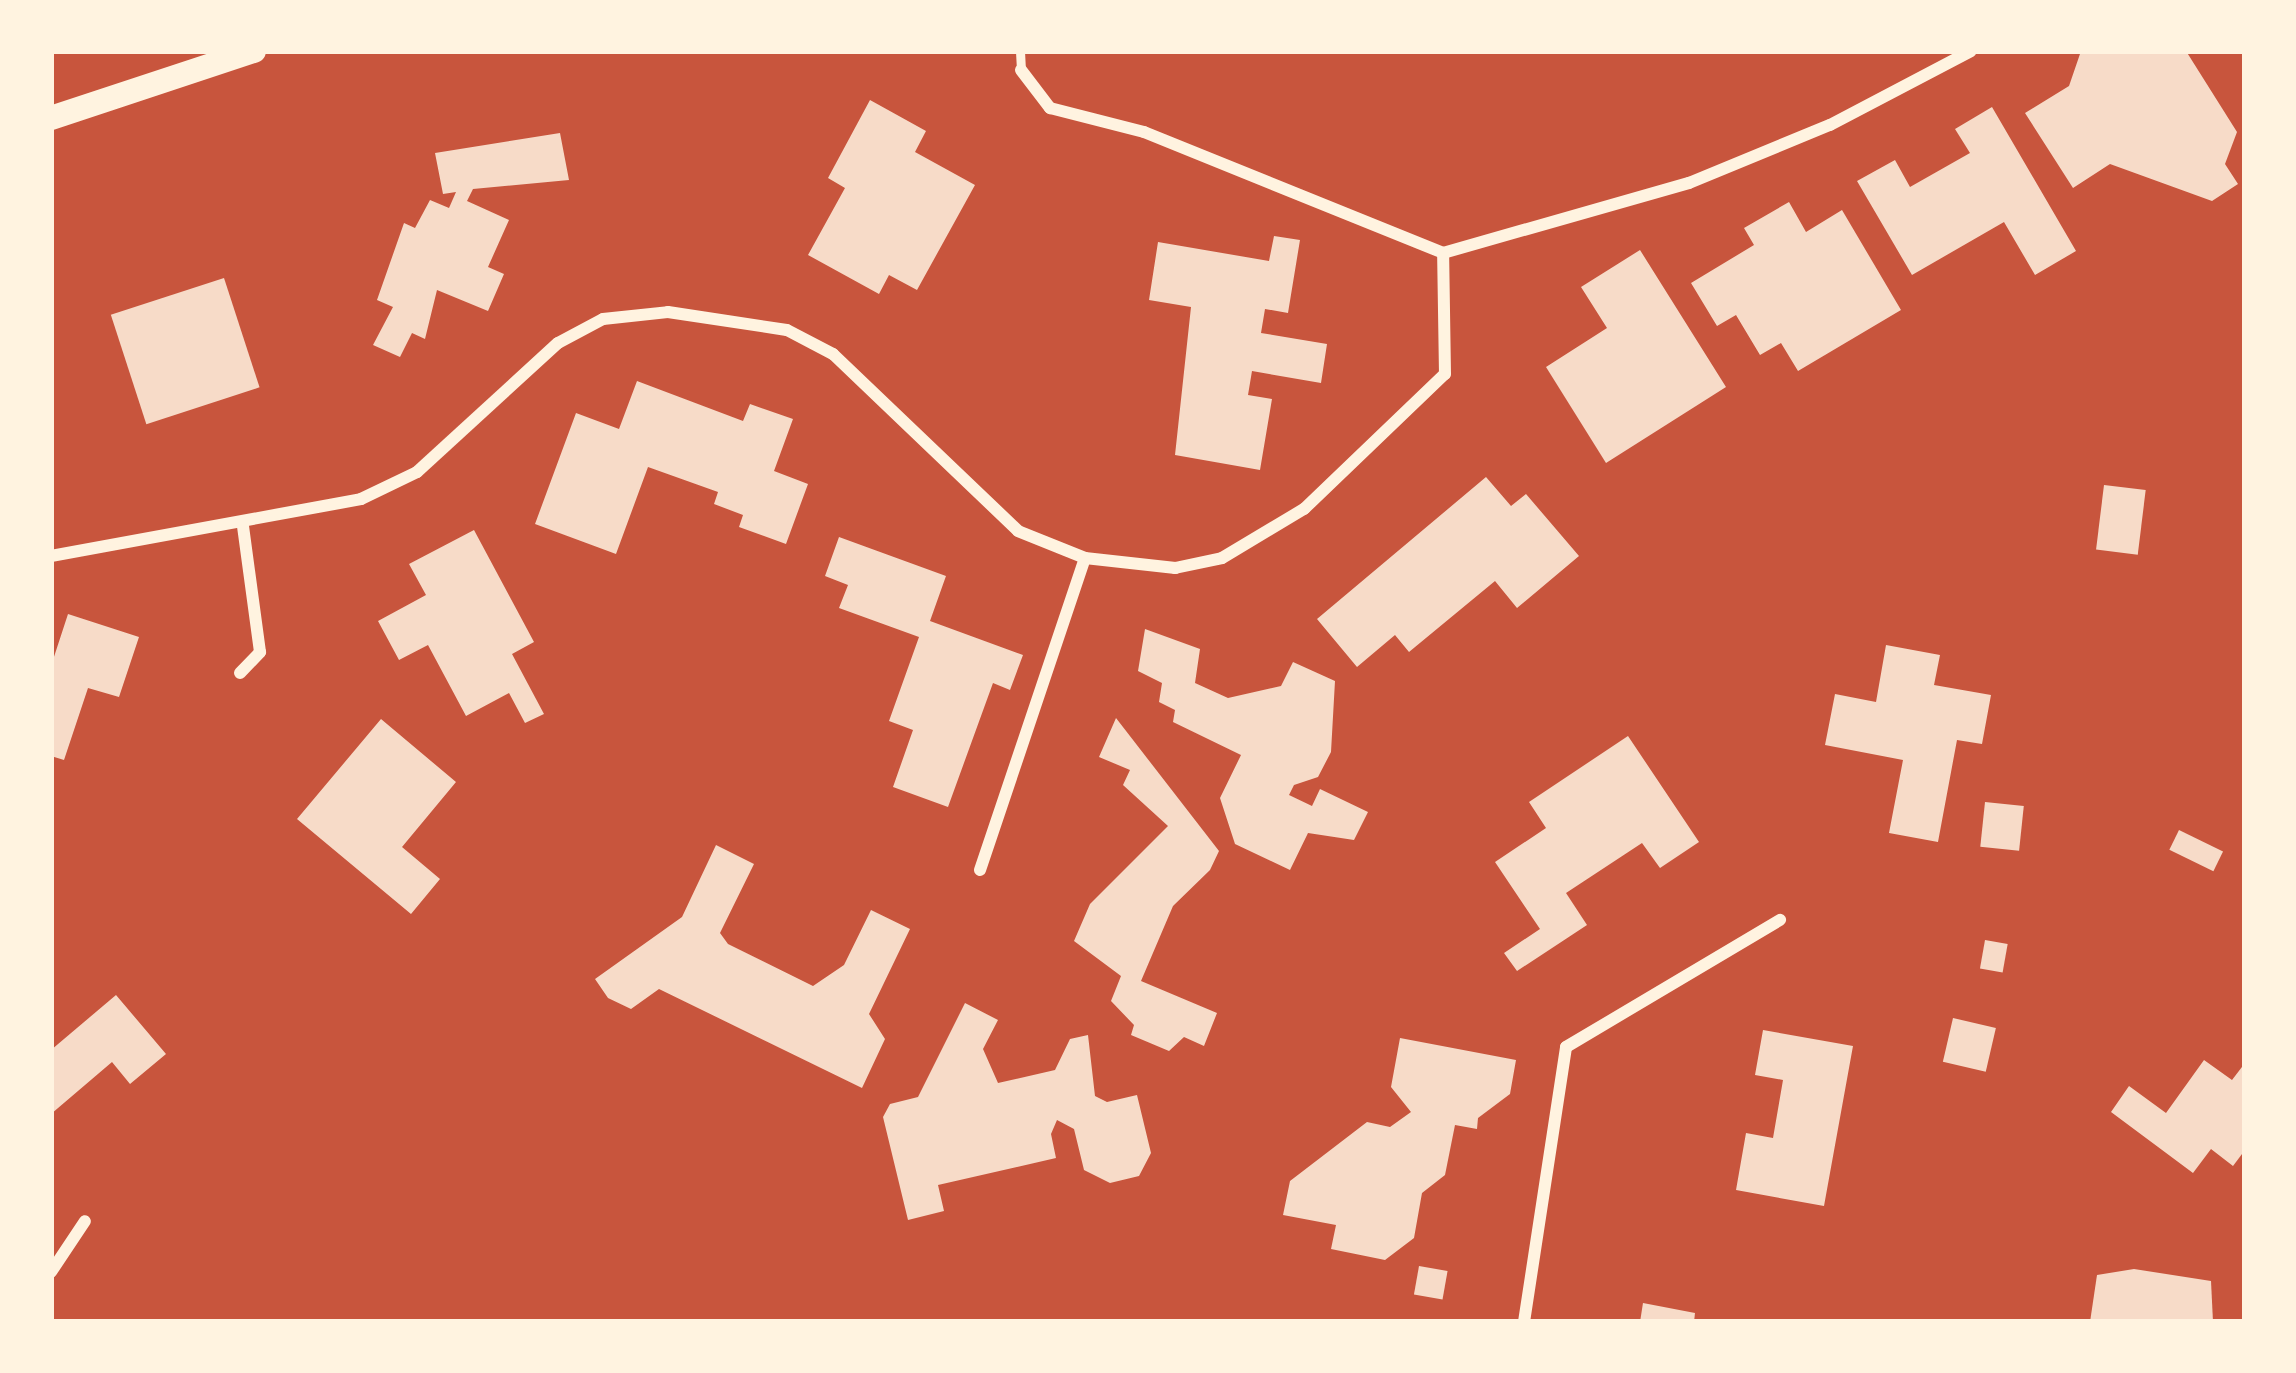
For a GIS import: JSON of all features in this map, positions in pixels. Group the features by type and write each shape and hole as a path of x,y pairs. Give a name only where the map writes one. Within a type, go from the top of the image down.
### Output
{"main road":[{"path":"51,118 254,51"}],"street":[{"path":"1021,70 1050,108 1144,132 1443,253 1689,183 1830,125 1971,51"},
{"path":"51,556 243,526 361,499 417,472 558,343 603,319 668,312 737,317 833,354 994,513 1085,557 1175,568 1222,558 1304,509 1445,374 1443,253"},
{"path":"240,673 260,652 243,526"},
{"path":"980,870 1085,557"},
{"path":"1524,1322 1566,1047 1780,920"},
{"path":"51,1273 85,1221"}],"lane":[{"path":"1020,51 1021,70"}],"building":[{"path":"2081,51 2186,51 2237,132 2225,164 2238,184 2212,201 2110,164 2073,188 2025,113 2069,86"},
{"path":"870,100 926,131 915,152 975,185 917,290 889,275 879,294 808,255 845,188 828,178"},
{"path":"1992,107 2076,251 2035,275 2004,222 1912,275 1857,181 1895,160 1910,187 1970,153 1955,129"},
{"path":"560,133 569,180 473,189 467,201 509,220 488,267 504,274 488,311 437,290 425,339 412,333 400,357 373,345 393,307 377,300 404,223 415,228 430,200 449,208 456,192 443,194 435,153"},
{"path":"1789,202 1806,232 1842,210 1901,310 1798,371 1781,343 1760,355 1736,315 1717,326 1691,283 1754,245 1744,228"},
{"path":"1274,236 1300,240 1288,313 1265,309 1261,333 1327,344 1321,383 1252,371 1248,395 1272,399 1260,470 1175,455 1191,307 1149,300 1158,242 1269,261"},
{"path":"1640,250 1726,387 1606,463 1546,367 1607,328 1581,287"},
{"path":"224,278 260,387 146,424 111,315"},
{"path":"637,381 743,421 750,404 793,419 774,471 808,484 786,544 739,527 743,515 714,504 718,492 648,467 616,554 535,524 576,413 619,429"},
{"path":"1486,477 1511,506 1526,494 1579,556 1517,608 1495,581 1409,652 1395,635 1357,667 1317,619"},
{"path":"2104,485 2146,490 2138,555 2096,550"},
{"path":"474,530 534,642 512,654 544,714 525,723 509,693 466,716 428,645 399,660 378,621 426,595 409,564"},
{"path":"839,537 946,576 930,621 1023,655 1010,690 993,683 948,807 893,787 913,730 889,721 919,637 839,608 848,585 825,576"},
{"path":"68,614 139,637 119,697 88,688 64,760 51,756 51,666"},
{"path":"1145,629 1200,649 1195,683 1228,698 1281,686 1293,662 1335,681 1331,752 1318,777 1294,785 1289,795 1312,806 1320,789 1368,812 1354,840 1308,833 1290,870 1235,844 1220,798 1241,755 1173,722 1175,710 1159,702 1162,683 1138,671"},
{"path":"1886,645 1940,655 1934,685 1991,695 1982,744 1957,740 1938,842 1889,833 1903,760 1825,745 1835,694 1876,702"},
{"path":"1116,718 1219,851 1210,870 1173,906 1141,981 1217,1013 1204,1046 1184,1037 1169,1051 1131,1035 1134,1025 1111,1001 1121,976 1074,941 1090,904 1168,826 1123,785 1130,770 1099,757"},
{"path":"381,719 456,782 402,847 440,879 411,914 297,819"},
{"path":"1628,736 1699,842 1660,868 1642,843 1566,893 1587,925 1517,971 1504,953 1540,929 1495,862 1546,828 1529,802"},
{"path":"1985,802 2024,806 2019,851 1980,847"},
{"path":"2179,830 2223,851 2213,871 2169,850"},
{"path":"716,845 754,864 720,933 728,944 813,986 844,965 871,910 910,929 869,1014 885,1039 862,1088 659,989 631,1009 608,998 595,979 682,917"},
{"path":"1985,940 2008,944 2003,973 1980,969"},
{"path":"116,995 166,1054 130,1084 112,1062 51,1114 51,1050"},
{"path":"965,1003 998,1020 983,1049 998,1083 1055,1070 1070,1039 1088,1035 1095,1096 1107,1102 1137,1095 1151,1153 1139,1176 1110,1183 1084,1170 1074,1129 1057,1120 1051,1134 1056,1158 938,1185 944,1211 908,1220 883,1117 890,1104 918,1097"},
{"path":"1953,1018 1996,1028 1986,1072 1943,1062"},
{"path":"1763,1030 1853,1046 1824,1206 1736,1190 1746,1133 1773,1138 1783,1080 1755,1075"},
{"path":"1400,1038 1516,1060 1510,1094 1478,1118 1477,1129 1455,1125 1445,1175 1422,1193 1414,1238 1385,1260 1331,1249 1336,1225 1283,1215 1290,1181 1367,1122 1390,1127 1411,1112 1391,1087"},
{"path":"2204,1060 2232,1080 2245,1063 2245,1150 2233,1166 2211,1149 2193,1173 2111,1112 2129,1086 2166,1113"},
{"path":"1419,1266 1448,1271 1443,1300 1414,1295"},
{"path":"2134,1269 2211,1281 2213,1322 2090,1322 2097,1275"},
{"path":"1643,1303 1695,1313 1694,1322 1640,1322"}]}
